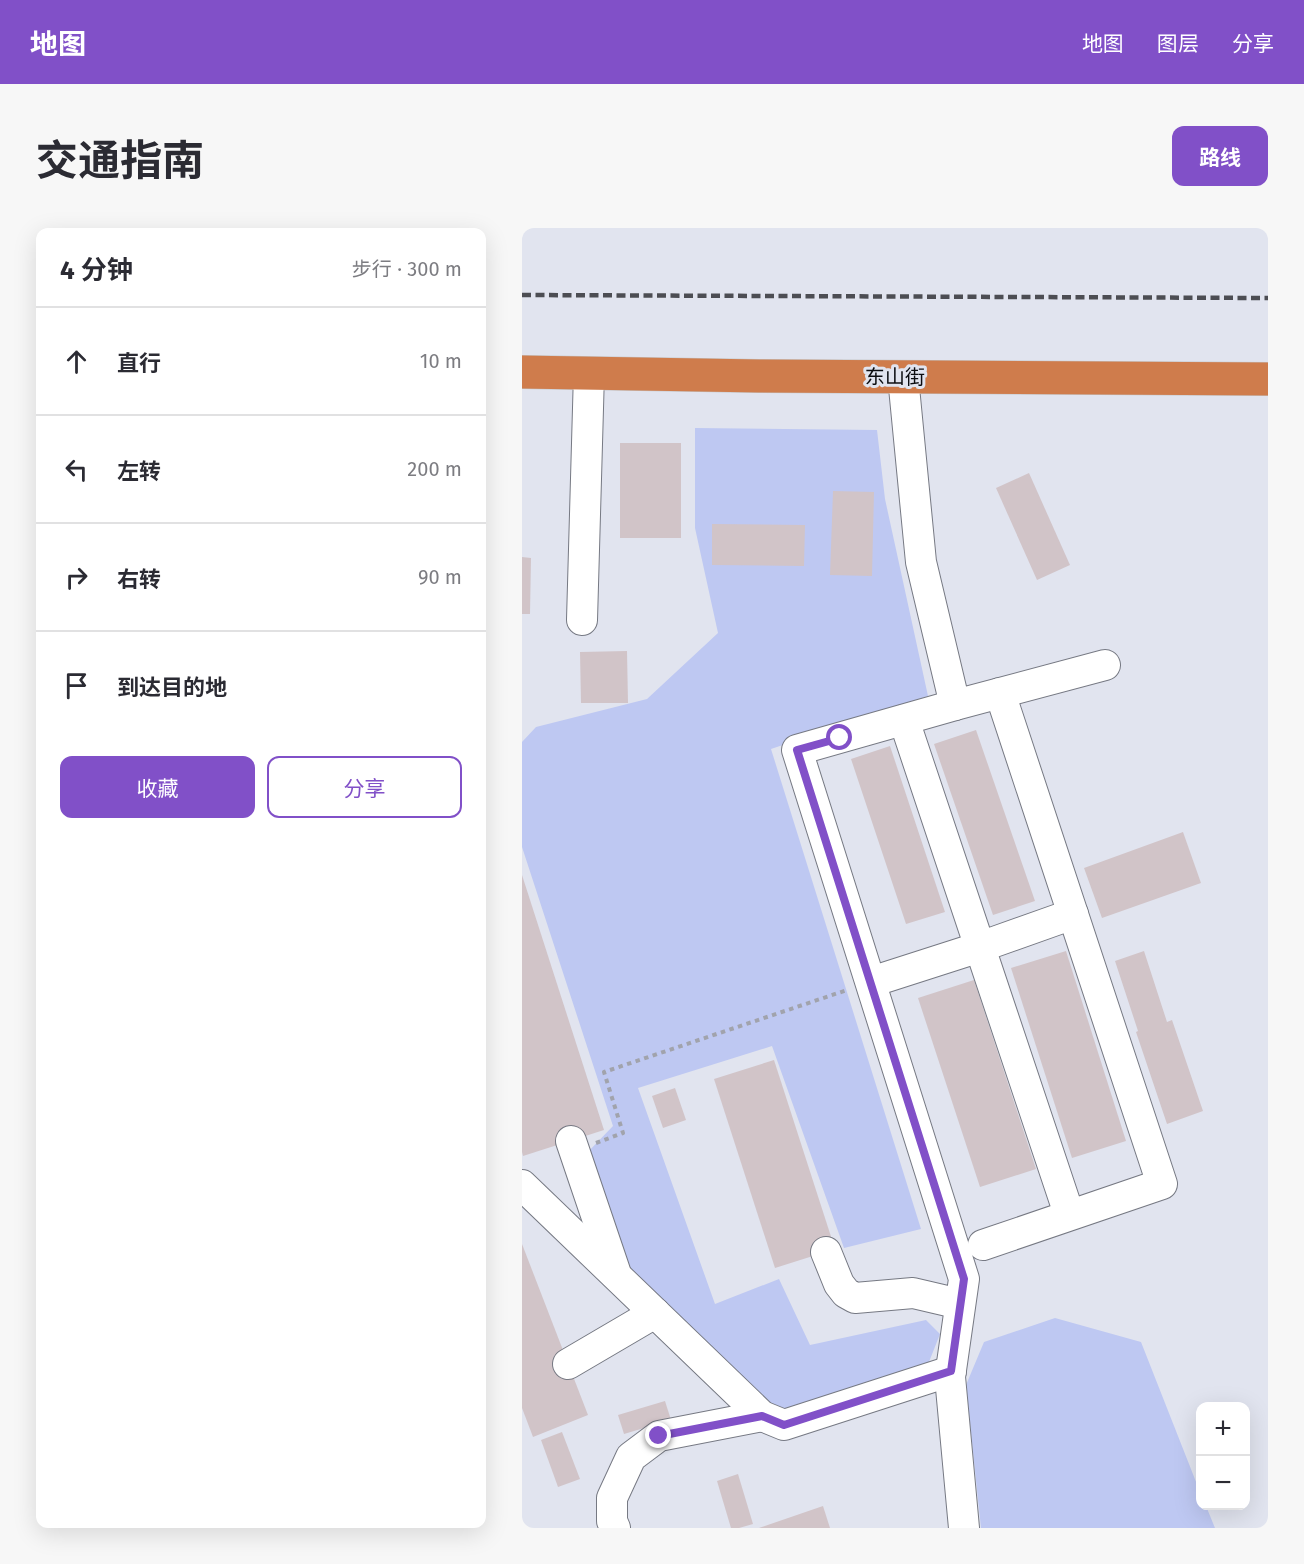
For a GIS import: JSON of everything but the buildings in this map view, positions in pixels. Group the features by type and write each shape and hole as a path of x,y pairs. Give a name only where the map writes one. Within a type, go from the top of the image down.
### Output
{"highway":[{"name":"东山街","path":"522,372 1268,379"}],"street":[{"path":"582,621 589,373"},
{"path":"903,377 921,562 955,705"},
{"path":"964,1528 950,1377 964,1279 797,750 1105,665"},
{"path":"983,1245 1162,1184 1000,693"},
{"path":"904,720 1070,1214"},
{"path":"871,982 1073,914"},
{"path":"573,1146 617,1277"},
{"path":"522,1185 762,1416 784,1425 951,1371"},
{"path":"826,1252 839,1284 846,1293 855,1298 913,1293 960,1304"},
{"path":"568,1364 655,1313"},
{"path":"615,1528 612,1521 612,1498 631,1457 659,1436 762,1416"}],"path":[{"path":"573,1146 623,1133 604,1072 871,982"}],"shaded area":[{"path":"695,428 877,430 885,499 928,696 771,749 921,1229 844,1248 772,1046 638,1088 715,1304 779,1279 810,1345 926,1320 940,1334 927,1367 787,1412 760,1400 626,1273 585,1155 613,1126 522,847 522,742 536,727 647,699 718,633 695,528"},
{"path":"1055,1318 1141,1342 1196,1482 1196,1510 1208,1510 1215,1528 981,1528 966,1385 984,1342"}],"railway":[{"path":"522,295 1268,298"}],"route":[{"path":"659,1436 762,1416 784,1425 951,1371 964,1279 797,750 840,738"}]}
